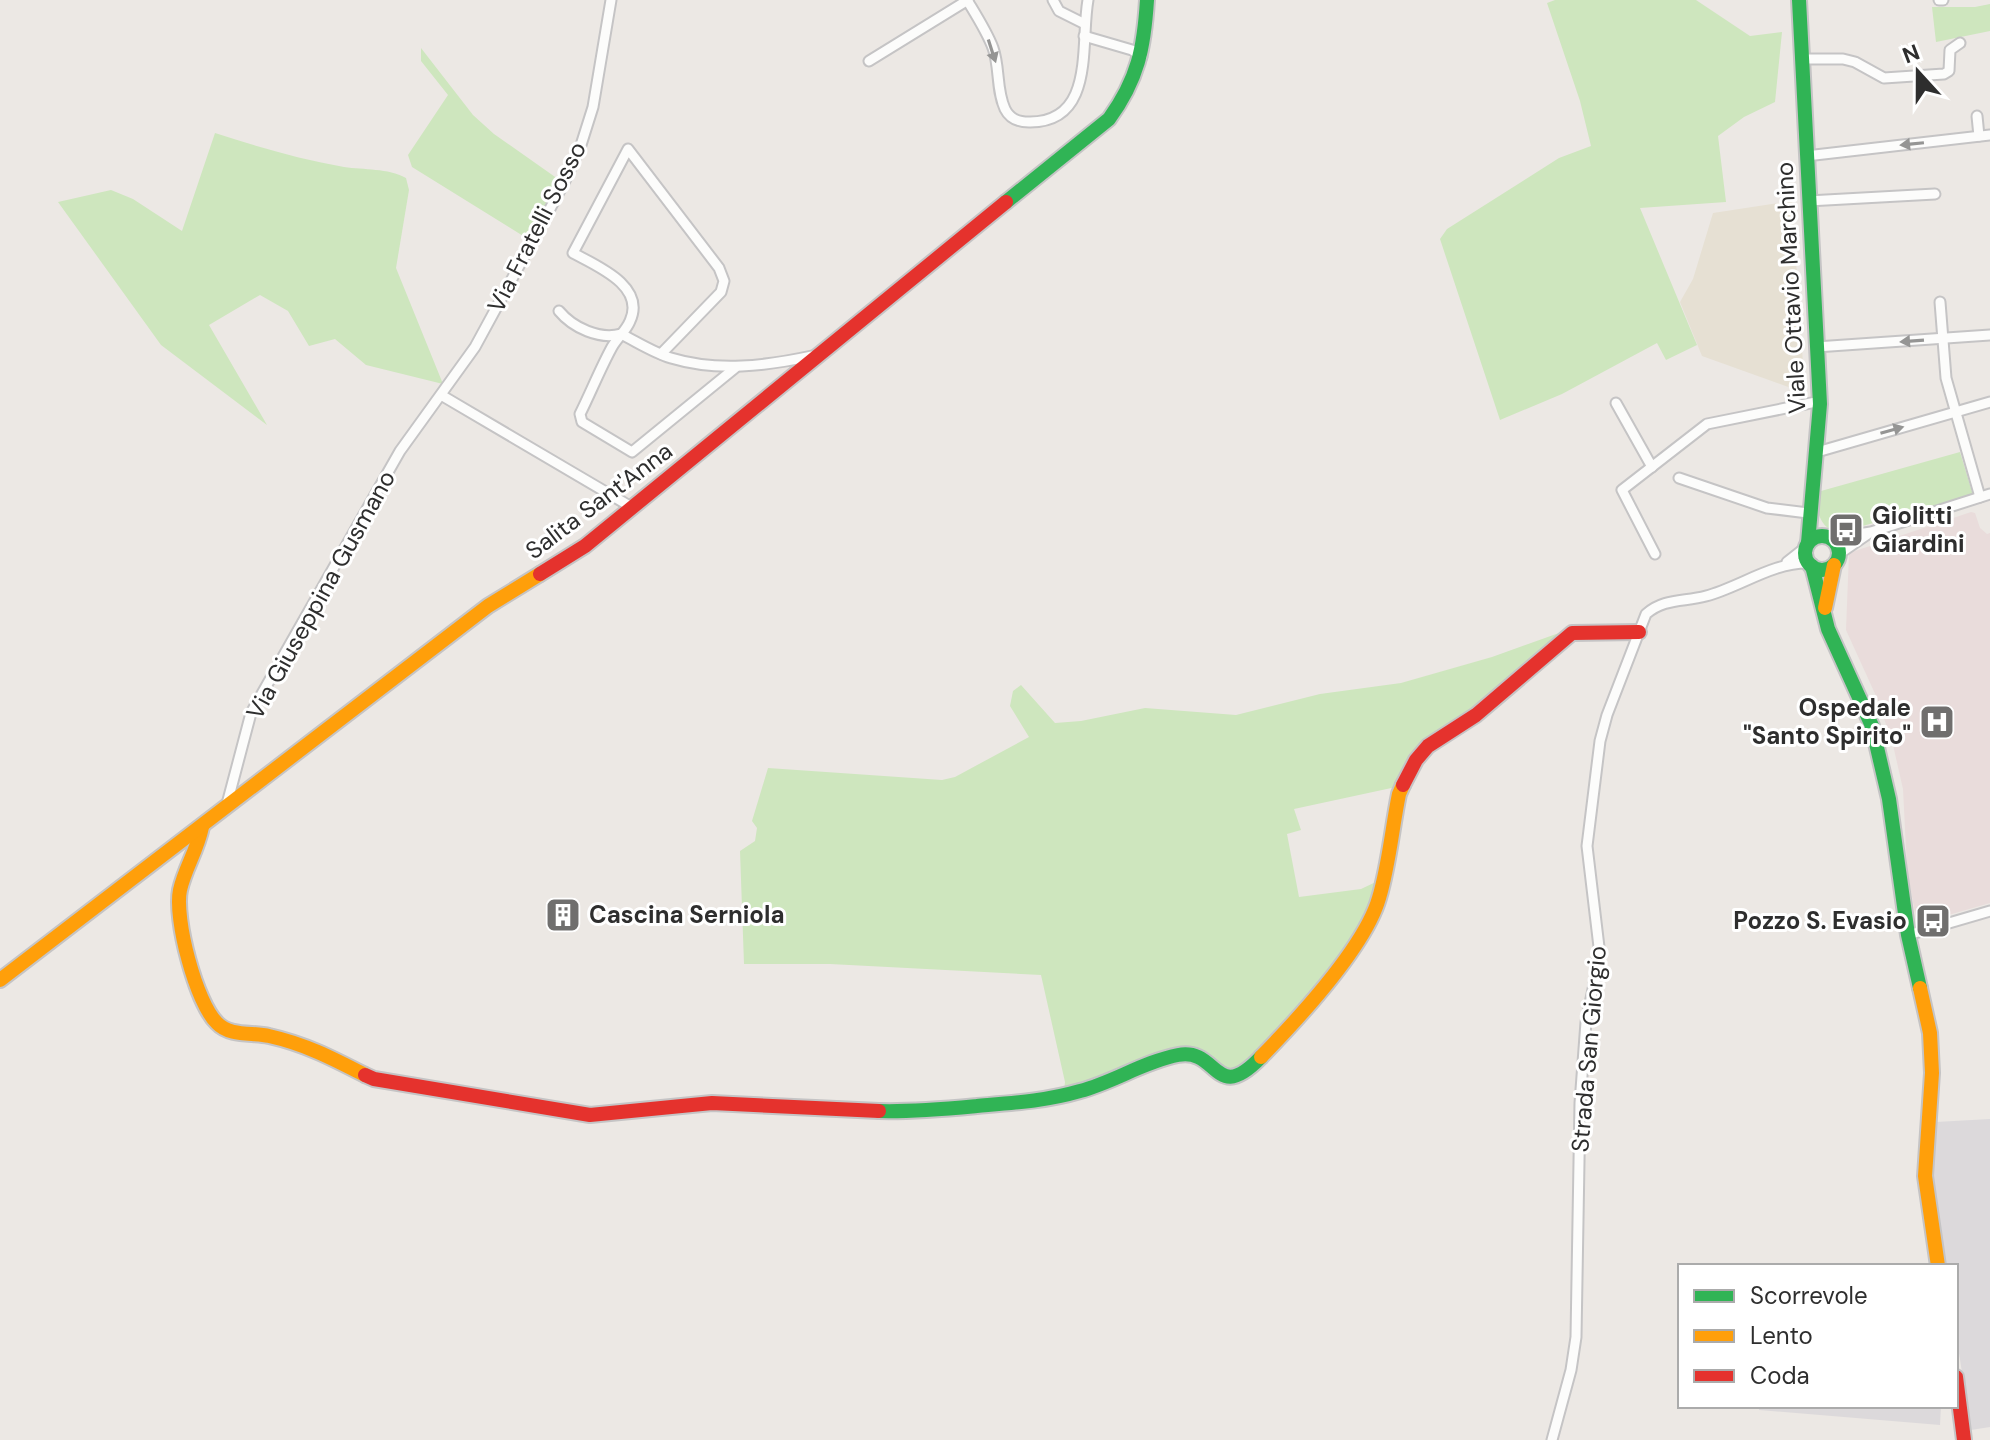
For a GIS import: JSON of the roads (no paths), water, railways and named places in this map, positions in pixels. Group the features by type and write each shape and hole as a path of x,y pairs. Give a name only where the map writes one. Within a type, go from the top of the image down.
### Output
{"street":[{"name":"Via Fratelli Sosso","path":"441,395 475,347 564,183 581,145 599,81 611,0"},
{"path":"869,61 967,0 994,49 1004,107 1011,118 1021,122 1037,122 1058,114 1071,102 1080,86 1083,23 1088,0"},
{"path":"1053,0 1059,11 1083,23"},
{"name":"Salita Sant'Anna","path":"0,980 505,594 566,559 633,508 815,356 1109,119 1135,80 1142,57 1147,0"},
{"name":"Viale Ottavio Marchino","path":"1799,0 1821,401 1807,545"},
{"path":"1084,36 1132,50 1142,57"},
{"path":"1802,59 1843,59 1884,78 1944,74 1949,71 1950,50 1960,43"},
{"path":"1806,156 1985,135 1977,116"},
{"path":"661,354 721,292 724,281 719,268 628,149 573,253 619,279 627,290 633,312 580,414 582,422 632,452 735,368"},
{"path":"1808,201 1935,194"},
{"path":"1938,1264 1924,1166 1932,1073 1930,1033 1908,935 1889,799 1876,738 1824,617 1806,558 1807,545 1819,536 1871,532 1985,496 1946,378 1940,302"},
{"path":"559,311 567,321 600,336 621,334 661,354 700,364 735,368 815,356"},
{"path":"1816,347 1990,335"},
{"path":"441,395 633,508"},
{"name":"Via Giuseppina Gusmano","path":"227,807 251,713 400,451 441,395"},
{"path":"1655,554 1622,490 1707,424 1821,401"},
{"path":"1817,452 1990,402"},
{"path":"1616,403 1652,467"},
{"path":"1679,478 1767,508 1808,513 1836,543 1837,559 1827,589 1824,617"},
{"path":"1810,565 1822,570 1871,532"},
{"name":"Strada San Giorgio","path":"1552,1440 1571,1370 1576,1337 1580,1103 1586,1022 1599,947 1587,846 1603,728 1646,614 1661,602 1705,597 1777,568 1796,557 1807,545"},
{"name":"Strada San Giorgio","path":"1777,568 1799,563 1810,565"},
{"path":"202,827 197,850 183,879 178,910 198,989 217,1024 240,1034 264,1035 305,1045 374,1079 590,1115 712,1103 910,1112 1045,1100 1084,1090 1146,1064 1181,1054 1203,1059 1222,1076 1229,1078 1247,1072 1290,1028 1368,925 1379,899 1399,794 1416,760 1428,746 1476,715 1572,633 1639,632"},
{"path":"1908,935 1990,911"},
{"path":"1958,1393 1964,1440"}],"place":[{"name":"Giolitti Giardini","path":"1846,530"},
{"name":"Ospedale \"Santo Spirito\"","path":"1937,722"},
{"name":"Cascina Serniola","path":"563,915"},
{"name":"Pozzo S. Evasio","path":"1933,921"}]}
